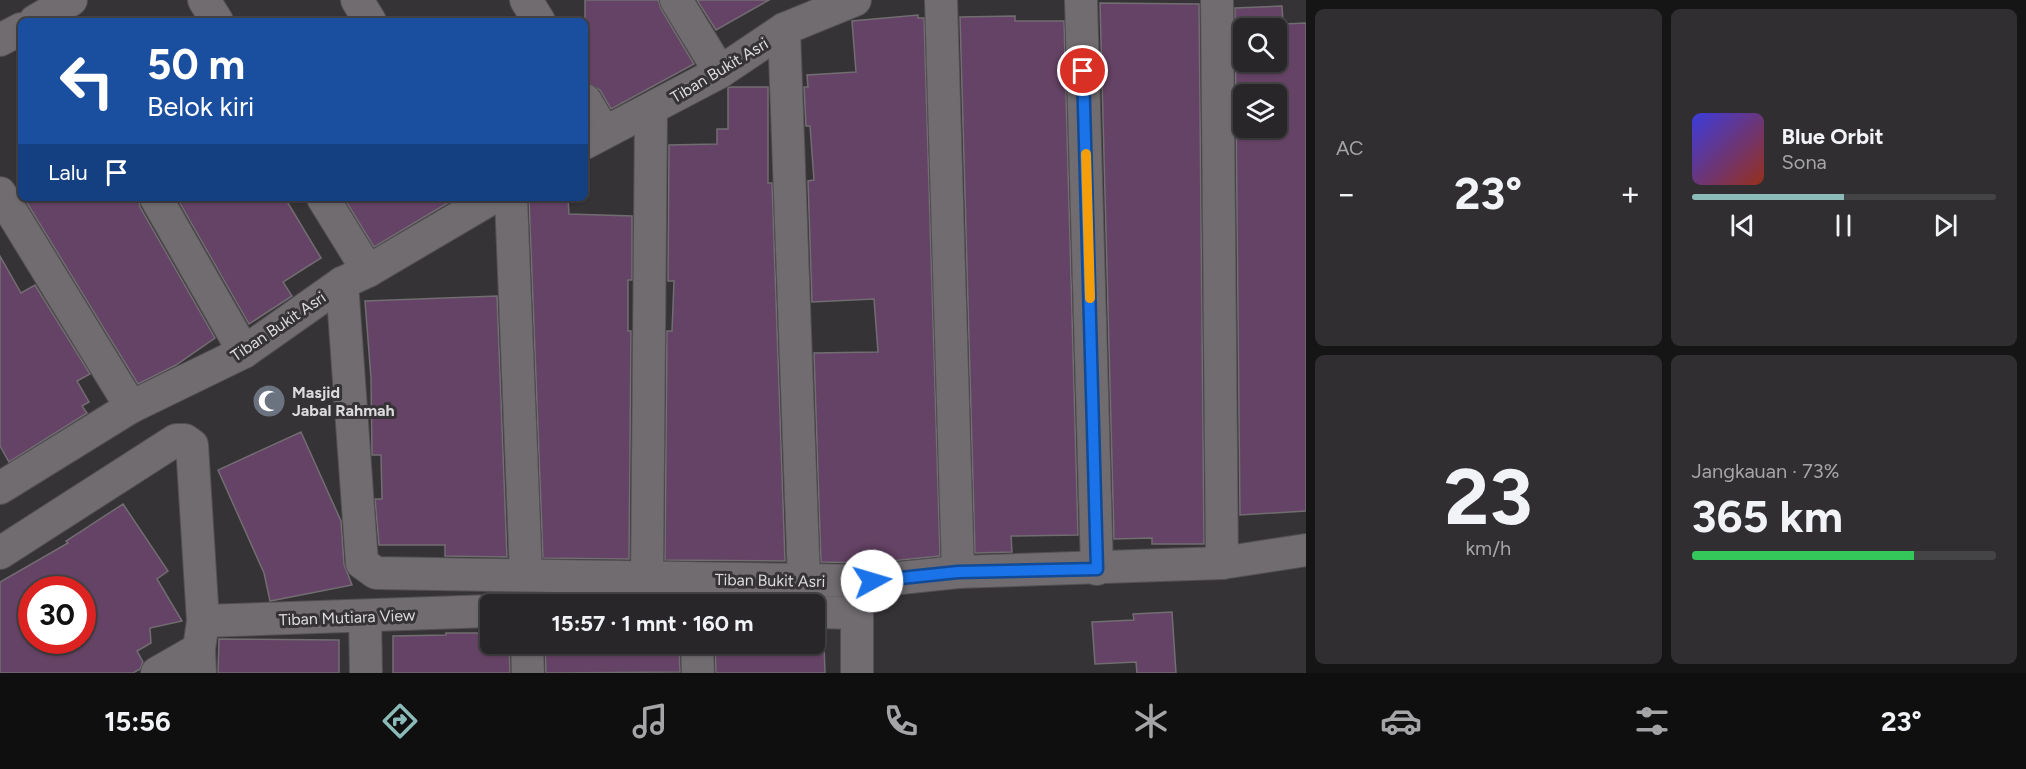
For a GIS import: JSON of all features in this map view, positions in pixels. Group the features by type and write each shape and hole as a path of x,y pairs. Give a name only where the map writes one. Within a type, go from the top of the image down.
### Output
{"street":[{"path":"204,0 215,18"},
{"path":"357,0 368,18"},
{"path":"526,0 537,18"},
{"path":"676,0 720,72"},
{"path":"941,0 958,572"},
{"path":"1081,0 1097,569"},
{"path":"1217,0 1222,563"},
{"name":"Tiban Bukit Asri","path":"594,137 651,110 720,72 784,29 845,2"},
{"path":"784,29 804,580"},
{"path":"0,40 18,31"},
{"path":"647,578 651,110"},
{"path":"588,112 594,137"},
{"path":"0,193 131,407"},
{"path":"158,201 244,352"},
{"path":"324,201 355,277"},
{"name":"Tiban Bukit Asri","path":"4,475 131,407 244,352 355,277 489,201"},
{"path":"493,201 526,573"},
{"name":"Tiban Bukit Asri","path":"355,277 362,563 376,573 526,573 647,578 872,581 958,572 1222,563 1306,550"},
{"path":"0,553 176,440 185,440 192,445 201,648 157,673"},
{"name":"Tiban Mutiara View","path":"201,648 365,617 480,611"},
{"path":"825,613 857,614 857,673"},
{"path":"365,617 366,673"},
{"path":"527,654 528,673"},
{"path":"697,654 698,673"}],"building":[{"path":"585,0 658,0 694,64 611,109 600,90 588,84 588,18 585,18"},
{"path":"697,0 769,0 716,30"},
{"path":"1100,3 1199,4 1204,544 1152,544 1152,538 1114,539"},
{"path":"1282,6 1283,18 1235,18 1235,8"},
{"path":"918,15 918,18 924,18 940,556 871,563 821,562 814,353 878,352 874,299 812,302 808,181 814,180 810,126 806,126 804,87 808,87 807,75 856,72 852,21"},
{"path":"1015,16 1015,21 1064,21 1078,535 1011,536 1012,552 975,553 960,17"},
{"path":"1306,23 1306,511 1240,515 1236,138 1287,138 1287,84 1236,84 1236,72 1287,72 1287,24"},
{"path":"768,87 768,183 772,183 785,561 665,560 667,331 672,331 674,281 668,281 669,145 717,144 717,129 728,129 728,88"},
{"path":"26,201 139,201 215,338 176,365 138,384"},
{"path":"179,201 287,201 321,258 283,282 292,296 249,324"},
{"path":"346,201 451,201 374,247"},
{"path":"529,201 568,201 569,214 632,216 632,280 628,280 628,331 631,331 629,559 543,558"},
{"path":"0,256 21,293 35,285 90,374 77,381 89,402 82,406 87,413 9,462 0,446"},
{"path":"497,296 507,557 445,556 445,545 379,545 375,499 382,499 381,455 372,455 371,378 365,301"},
{"path":"301,432 341,521 344,564 352,585 270,601 264,573 218,470"},
{"path":"123,504 168,571 157,579 182,621 150,628 151,643 137,651 143,662 140,669 133,673 0,673 0,582 68,543 66,541"},
{"path":"1172,612 1176,673 1137,673 1136,662 1095,664 1092,622 1134,620 1133,614"},
{"path":"446,633 480,633 480,654 509,654 510,673 393,673 393,636 446,635"},
{"path":"219,639 339,640 339,673 218,673"},
{"path":"545,654 679,654 680,672 546,673"},
{"path":"715,654 824,654 825,673 716,673"}],"slow traffic":[{"path":"1086,154 1090,298"}],"place":[{"name":"Masjid Jabal Rahmah","path":"269,401"}],"route":[{"path":"872,581 958,572 1097,569 1083,71"}]}
